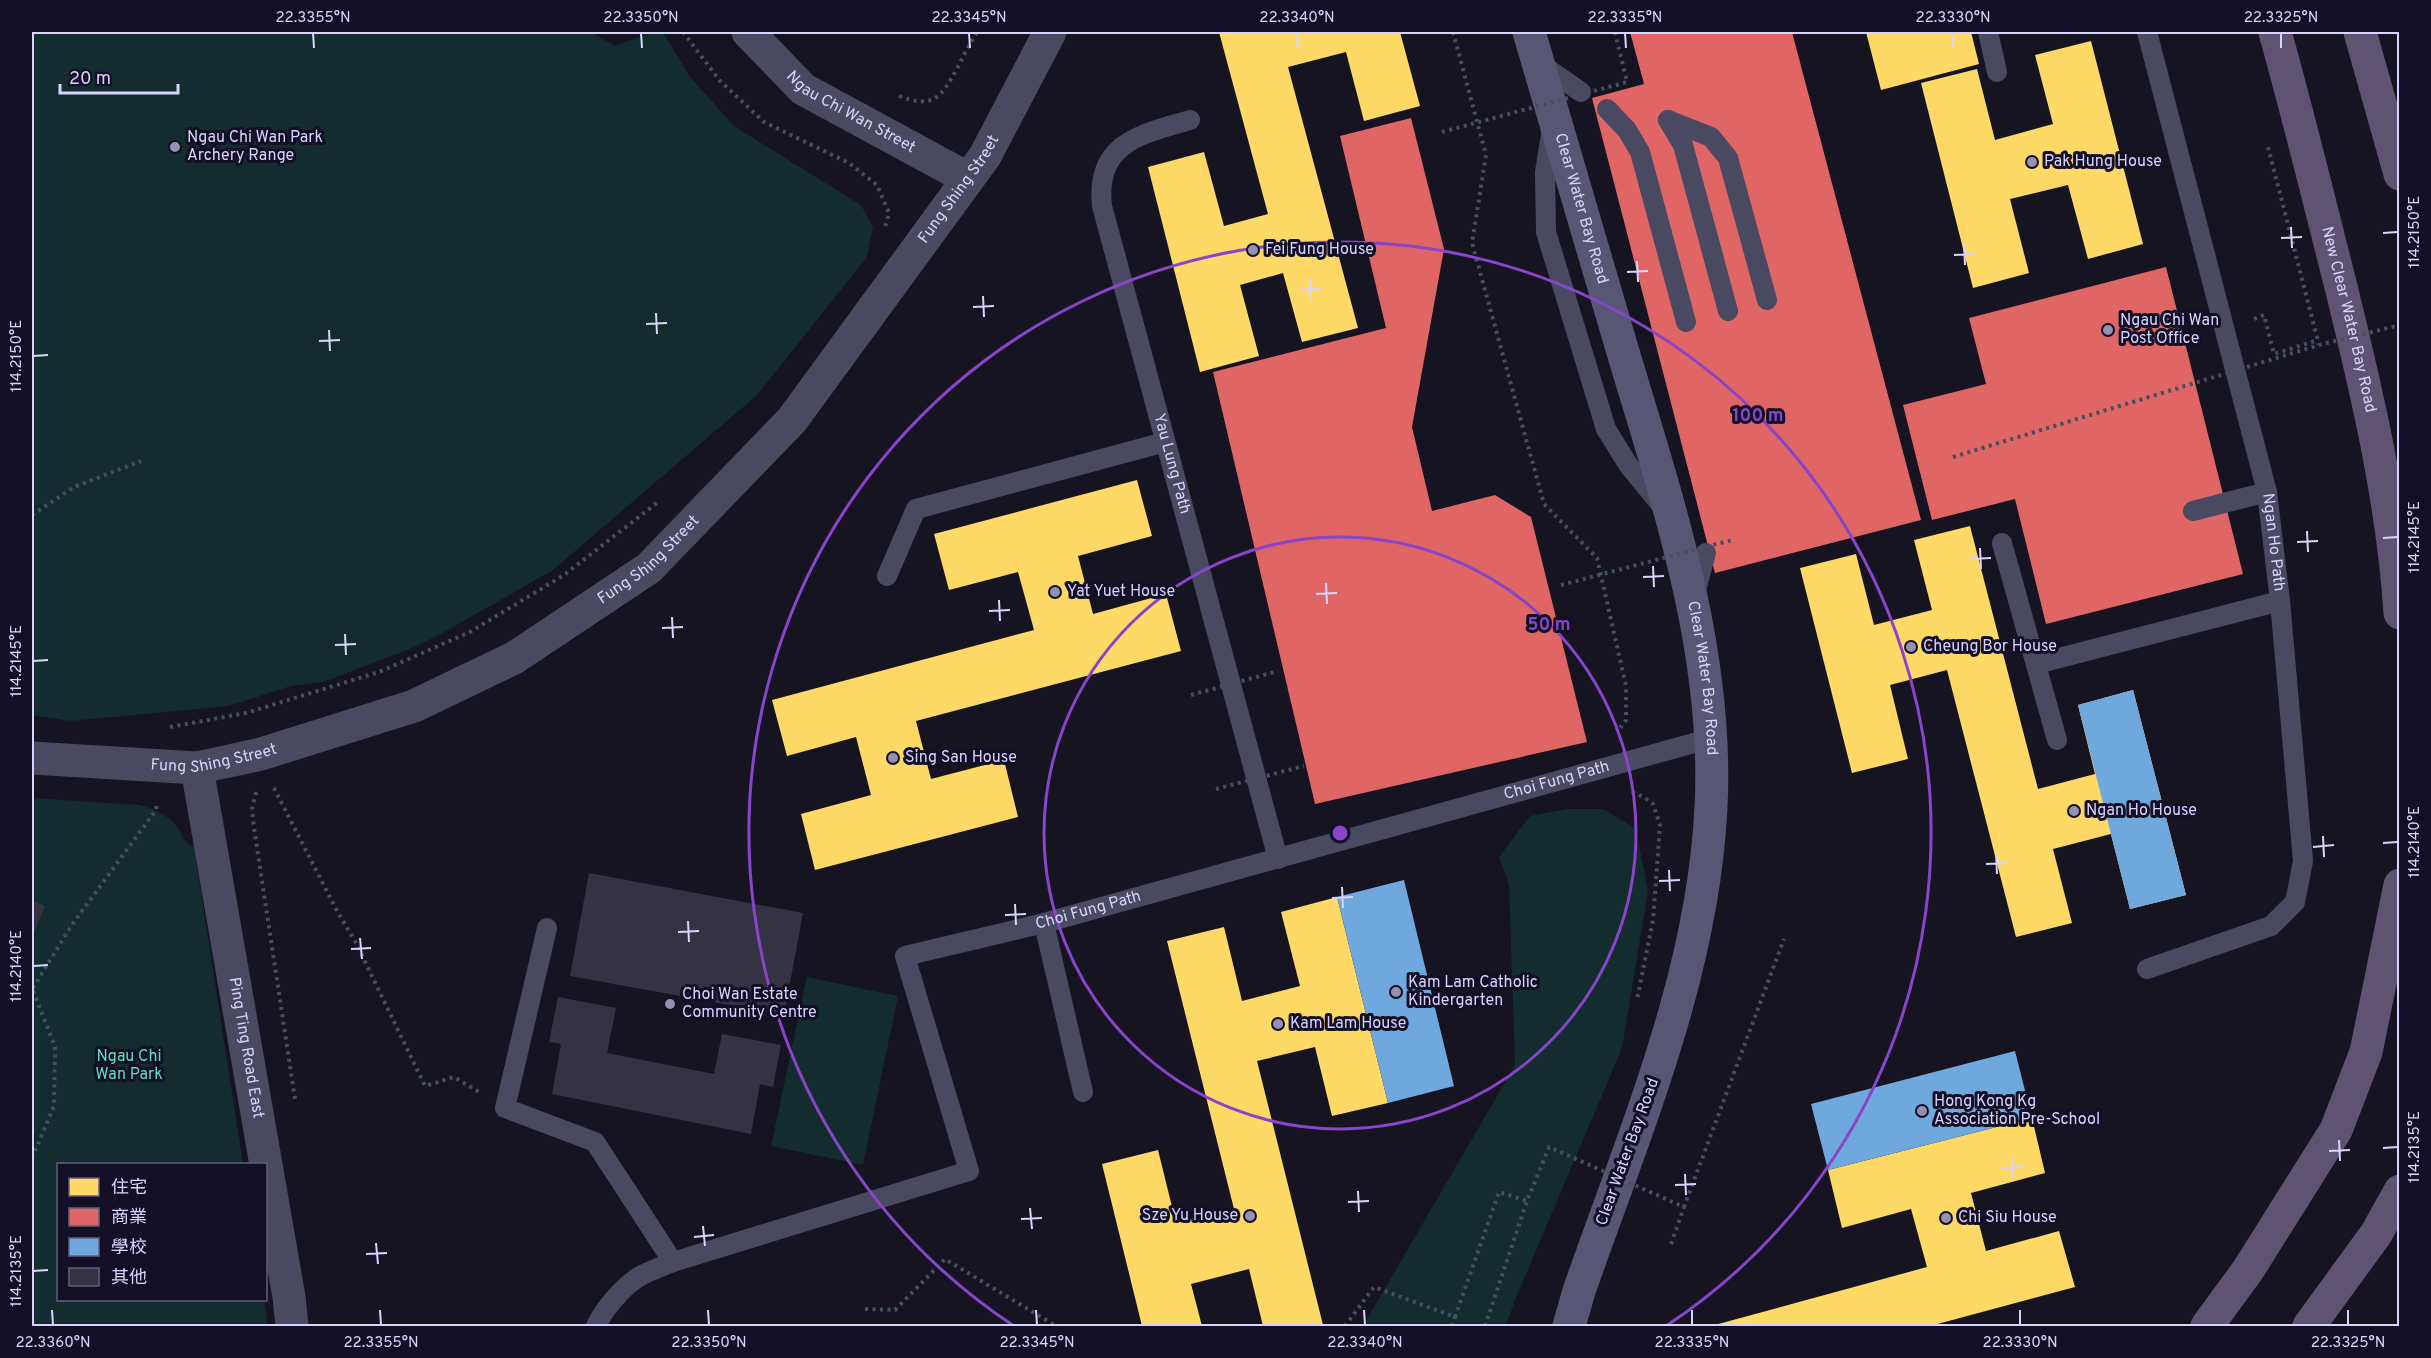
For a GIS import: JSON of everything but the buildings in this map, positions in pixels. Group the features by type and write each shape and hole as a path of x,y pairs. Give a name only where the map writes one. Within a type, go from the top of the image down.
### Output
{"main road":[{"name":"New Clear Water Bay Road","path":"2275,32 2304,136 2369,402 2396,559 2400,613"},
{"path":"2360,32 2400,174"},
{"name":"Clear Water Bay Road","path":"1534,47 1670,515 1693,604 1704,668 1712,738 1711,807 1705,867 1686,973 1665,1047 1586,1269 1569,1326"},
{"path":"2207,1326 2255,1260 2336,1130 2366,1052 2400,885"},
{"path":"2309,1326 2376,1234 2400,1191"}],"street":[{"name":"Ngau Chi Wan Street","path":"748,32 803,89 967,178"},
{"name":"Fung Shing Street","path":"32,758 197,768 261,754 414,706 514,658 649,568 792,420 984,156 1050,32"},
{"name":"Ping Ting Road East","path":"197,768 266,1163"},
{"name":"Ping Ting Road East","path":"267,1170 292,1326"}],"lane":[{"path":"1988,32 1997,72"},
{"name":"Ngan Ho Path","path":"2147,32 2267,492 2280,601 2303,861 2295,902 2271,926 2147,969"},
{"path":"1534,47 1581,92"},
{"path":"1607,109 1627,130 1640,152 1686,322"},
{"name":"Yau Lung Path","path":"1190,120 1143,133 1122,145 1106,167 1102,180 1102,206 1278,859"},
{"path":"1728,311 1683,145 1668,120 1711,137 1728,158 1767,300"},
{"path":"886,576 916,508 1166,442"},
{"path":"2193,511 2267,492"},
{"path":"2002,543 2057,740"},
{"path":"1693,604 1706,553"},
{"path":"2036,664 2280,601"},
{"name":"Choi Fung Path","path":"596,1326 619,1295 637,1278 673,1262 969,1171 905,956 1044,923 1712,738"},
{"path":"1044,923 1083,1092"},
{"path":"547,928 505,1108 596,1142 673,1262"}],"path":[{"path":"683,32 720,81 764,122 849,163 877,185 889,213 884,235"},
{"path":"894,94 911,101 927,101 942,95 977,32"},
{"path":"1453,32 1486,155 1472,243 1545,504 1597,558 1626,686 1626,720 1616,733"},
{"path":"1442,132 1627,82 1615,32"},
{"path":"2268,147 2319,345"},
{"path":"2254,318 2264,315 2274,354 2324,338"},
{"path":"1953,457 2319,345 2400,325"},
{"path":"32,515 74,487 141,461"},
{"path":"164,728 246,713 379,672 470,632 564,575 660,500"},
{"path":"1561,585 1732,540"},
{"path":"1191,695 1278,671"},
{"path":"1216,789 1304,766"},
{"path":"273,786 337,911 355,941 425,1086 454,1077 505,1108"},
{"path":"1628,790 1653,804 1660,825 1653,920 1636,1002"},
{"path":"252,809 297,1109"},
{"path":"32,1158 54,1106 55,1047 32,988 71,926 156,810"},
{"path":"1671,1245 1784,939"},
{"path":"1485,1326 1527,1201 1549,1147 1684,1207"},
{"path":"1585,1164 1588,1154"},
{"path":"1452,1326 1498,1192 1527,1201"},
{"path":"865,1309 896,1310 945,1259 1056,1326"},
{"path":"1346,1326 1374,1287 1455,1317"}],"green space":[{"path":"32,32 591,32 615,46 652,32 663,32 690,77 734,126 861,205 873,227 867,257 757,395 553,570 439,635 415,647 323,682 291,686 229,706 70,721 32,715"},
{"name":"Ngau Chi Wan Park","path":"32,798 140,805 171,820 186,841 194,847 243,1163 57,1163 57,1301 264,1301 268,1326 32,1326"},
{"path":"1568,809 1603,809 1636,829 1648,891 1622,1048 1506,1326 1363,1326 1515,1065 1509,884 1499,857 1530,816"},
{"path":"807,977 898,996 863,1165 771,1146"}],"place":[{"name":"Ngau Chi Wan Park Archery Range","path":"175,147"},
{"name":"Pak Hung House","path":"2032,162"},
{"name":"Fei Fung House","path":"1253,250"},
{"name":"Ngau Chi Wan Post Office","path":"2108,330"},
{"name":"Yat Yuet House","path":"1055,592"},
{"name":"Cheung Bor House","path":"1911,647"},
{"name":"Sing San House","path":"893,758"},
{"name":"Ngan Ho House","path":"2074,811"},
{"name":"Kam Lam Catholic Kindergarten","path":"1396,992"},
{"name":"Choi Wan Estate Community Centre","path":"670,1004"},
{"name":"Kam Lam House","path":"1278,1024"},
{"name":"Hong Kong Kg Association Pre-School","path":"1922,1111"},
{"name":"Sze Yu House","path":"1250,1216"},
{"name":"Chi Siu House","path":"1946,1218"}]}
